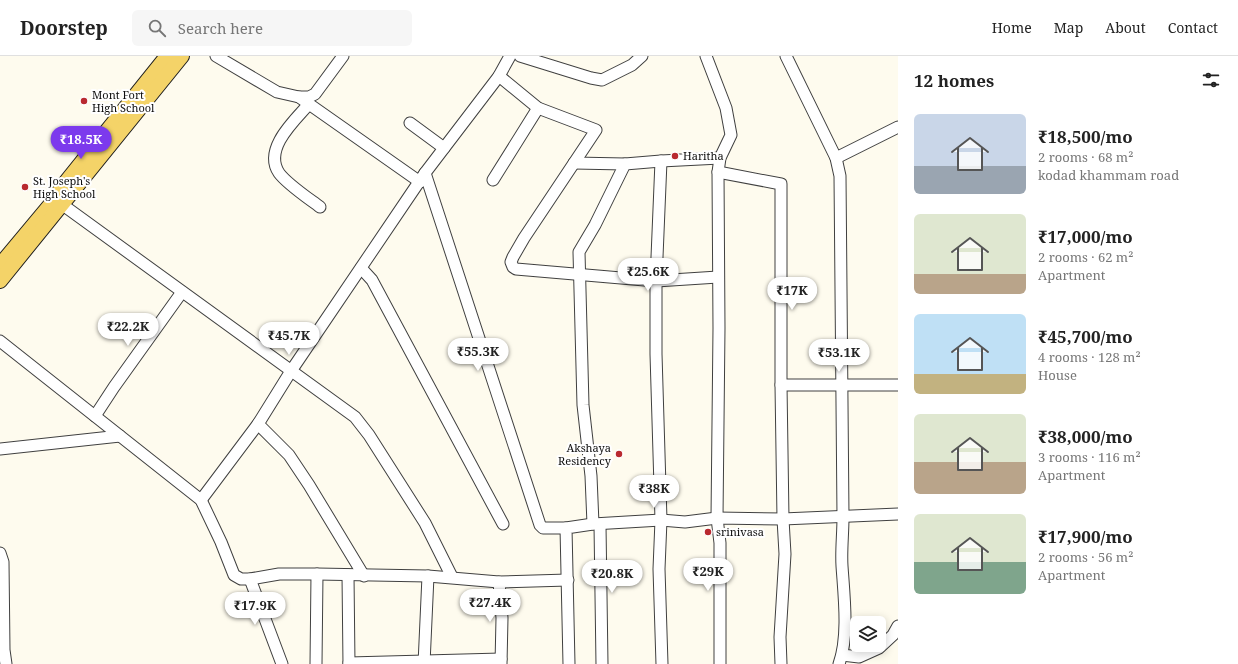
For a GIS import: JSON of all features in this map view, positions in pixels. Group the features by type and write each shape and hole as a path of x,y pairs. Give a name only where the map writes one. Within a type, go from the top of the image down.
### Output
{"main road":[{"path":"0,281 59,202 61,188 168,56"},
{"path":"0,265 59,202 182,56"}],"street":[{"path":"216,56 277,92 299,97 309,97 315,94 343,56"},
{"path":"201,500 258,424 291,371 422,177 499,76 510,56"},
{"path":"520,56 584,76 602,80 632,65 642,56"},
{"path":"706,56 726,108 731,135 720,158 718,172 718,518 720,543 720,664"},
{"path":"786,56 836,158 840,176 843,517 842,565 844,626 840,659 859,657 879,648 898,628"},
{"path":"499,76 538,108 596,130 524,238 511,262 513,267 656,281 718,277"},
{"path":"299,97 422,177 540,525 543,528 566,528 597,524 660,520 685,522 718,518 783,519 898,514"},
{"path":"309,104 282,136 274,158 279,173 320,207"},
{"path":"493,180 538,108"},
{"path":"410,123 444,148"},
{"path":"836,158 898,127"},
{"path":"574,163 625,164 720,158"},
{"path":"661,161 656,281 656,362 662,664"},
{"path":"602,664 597,524 583,405 579,252 595,225 625,164"},
{"path":"718,172 781,184 781,385 785,554 780,637 781,664"},
{"path":"59,202 355,418 369,435 425,523 452,577"},
{"path":"361,268 372,280 503,524"},
{"path":"95,416 182,292"},
{"path":"0,341 201,500 221,542 234,575 242,579 279,574 317,574 452,577 499,582 568,580"},
{"path":"781,385 898,385"},
{"path":"258,424 289,455 364,576"},
{"path":"0,449 120,436"},
{"path":"566,528 569,664"},
{"path":"0,554 3,562 4,650 6,664"},
{"path":"316,664 317,574"},
{"path":"348,575 349,664 501,661 502,618 499,582"},
{"path":"424,663 428,576"},
{"path":"250,579 282,664"}],"place":[{"name":"Mont Fort High School","path":"84,101"},
{"name":"Haritha","path":"675,156"},
{"name":"St. Joseph's High School","path":"25,187"},
{"name":"Akshaya Residency","path":"619,454"},
{"name":"srinivasa","path":"708,532"}]}
